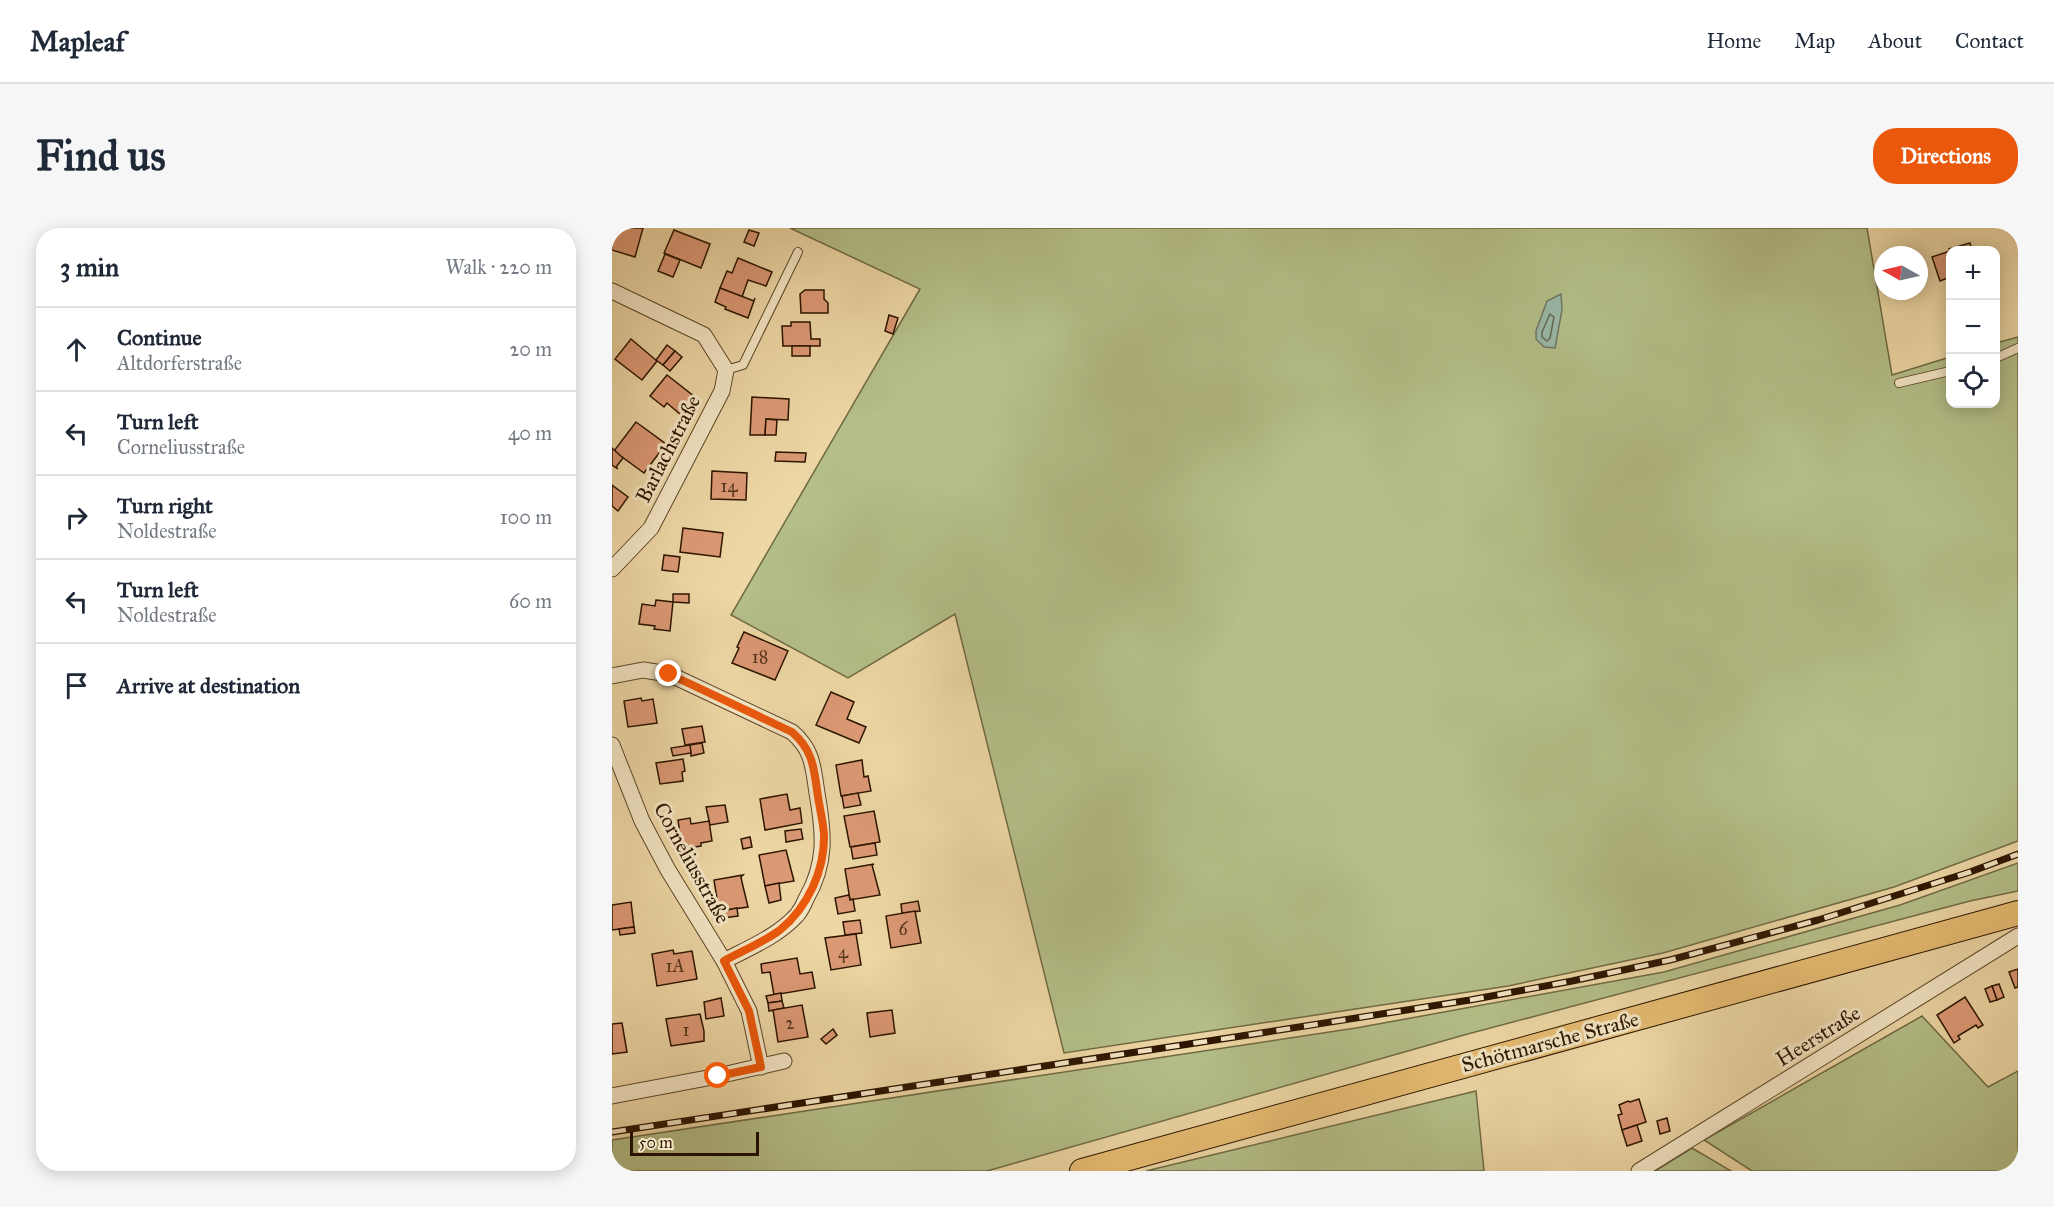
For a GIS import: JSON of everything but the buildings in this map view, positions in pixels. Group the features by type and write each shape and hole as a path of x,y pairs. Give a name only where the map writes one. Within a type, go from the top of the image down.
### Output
{"main road":[{"name":"Schötmarsche Straße","path":"1082,1171 2018,913"}],"street":[{"path":"613,294 704,335 726,370"},
{"name":"Barlachstraße","path":"612,569 651,528 722,391 726,370"},
{"path":"612,676 643,670 669,674 792,732 803,742 810,754 824,834 821,864 812,889 798,914 778,931 724,961"},
{"name":"Corneliusstraße","path":"612,745 647,830 668,870 724,961 749,1011 761,1067"},
{"name":"Heerstraße","path":"1639,1171 2018,936"},
{"path":"612,1096 761,1067 784,1060"}],"lane":[{"path":"726,370 742,365 798,252"},
{"path":"2000,356 2018,348"},
{"path":"1899,383 1946,372"}],"green space":[{"path":"790,228 1867,228 1874,269 1874,300 1879,300 1892,375 1946,358 1946,408 2000,408 2000,342 2018,337 2018,841 1894,887 1663,953 1508,986 1064,1053 955,614 848,678 731,615 920,289"},
{"path":"2018,863 2018,891 1970,901 1464,1035 987,1171 612,1171 612,1140 1356,1028 1664,972 1900,905"},
{"path":"1922,1016 1988,1087 2018,1071 2018,1171 1752,1171 1704,1140"},
{"path":"1476,1091 1484,1171 1146,1171"},
{"path":"1692,1148 1731,1171 1655,1171"}],"water":[{"path":"1561,294 1562,310 1555,348 1544,347 1536,339 1536,331 1547,301"}],"railway":[{"path":"612,1132 1261,1033 1470,1000 1572,981 1670,960 1818,920 1970,872 2018,854"}],"route":[{"path":"669,674 792,732 803,742 810,754 813,766 824,834 821,864 812,889 798,914 778,931 724,961 749,1011 761,1067 718,1076"}]}
